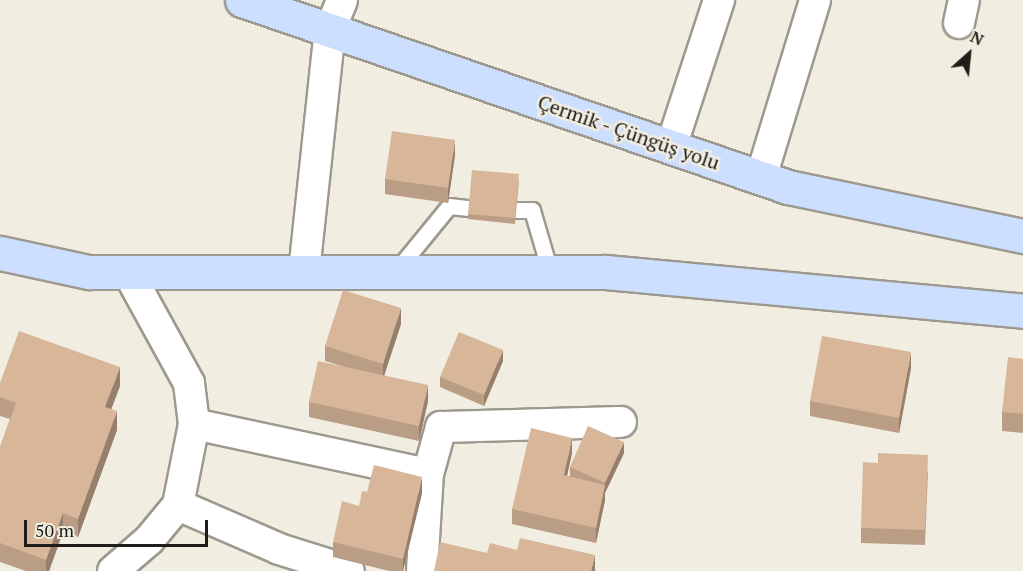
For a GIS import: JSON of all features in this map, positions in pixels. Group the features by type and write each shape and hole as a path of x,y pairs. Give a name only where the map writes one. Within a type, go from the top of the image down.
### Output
{"main road":[{"name":"Çermik - Çüngüş yolu","path":"242,0 788,187 1023,236"},
{"path":"0,253 89,272 606,272 1023,311"}],"street":[{"path":"304,272 330,30 342,0"},
{"path":"670,147 719,0"},
{"path":"761,177 815,0"},
{"path":"113,571 149,540 178,506 194,424 189,383 128,272"},
{"path":"422,571 428,474 441,428 621,422"},
{"path":"194,424 428,474"},
{"path":"178,506 279,549 350,571"}],"lane":[{"path":"395,272 449,206 469,208"},
{"path":"516,210 532,210 550,272"}],"building":[{"path":"392,131 455,140 448,188 385,179"},
{"path":"472,170 519,174 515,218 468,214"},
{"path":"343,290 401,308 383,364 325,346"},
{"path":"19,331 120,367 105,407 117,411 78,519 63,513 46,560 0,543 0,447 16,403 0,397 0,383"},
{"path":"459,332 503,350 484,395 440,377"},
{"path":"822,336 911,352 899,418 810,401"},
{"path":"1008,357 1023,359 1023,414 1002,412"},
{"path":"318,361 428,385 419,426 309,402"},
{"path":"588,426 624,442 605,483 570,467"},
{"path":"531,428 572,438 564,475 605,485 596,528 512,509"},
{"path":"878,453 928,455 925,530 861,528 863,462 878,463"},
{"path":"374,465 422,477 403,559 333,542 342,501 359,506 362,491 367,492"},
{"path":"520,538 595,555 591,571 434,571 440,542 487,553 490,543 517,550"}]}
